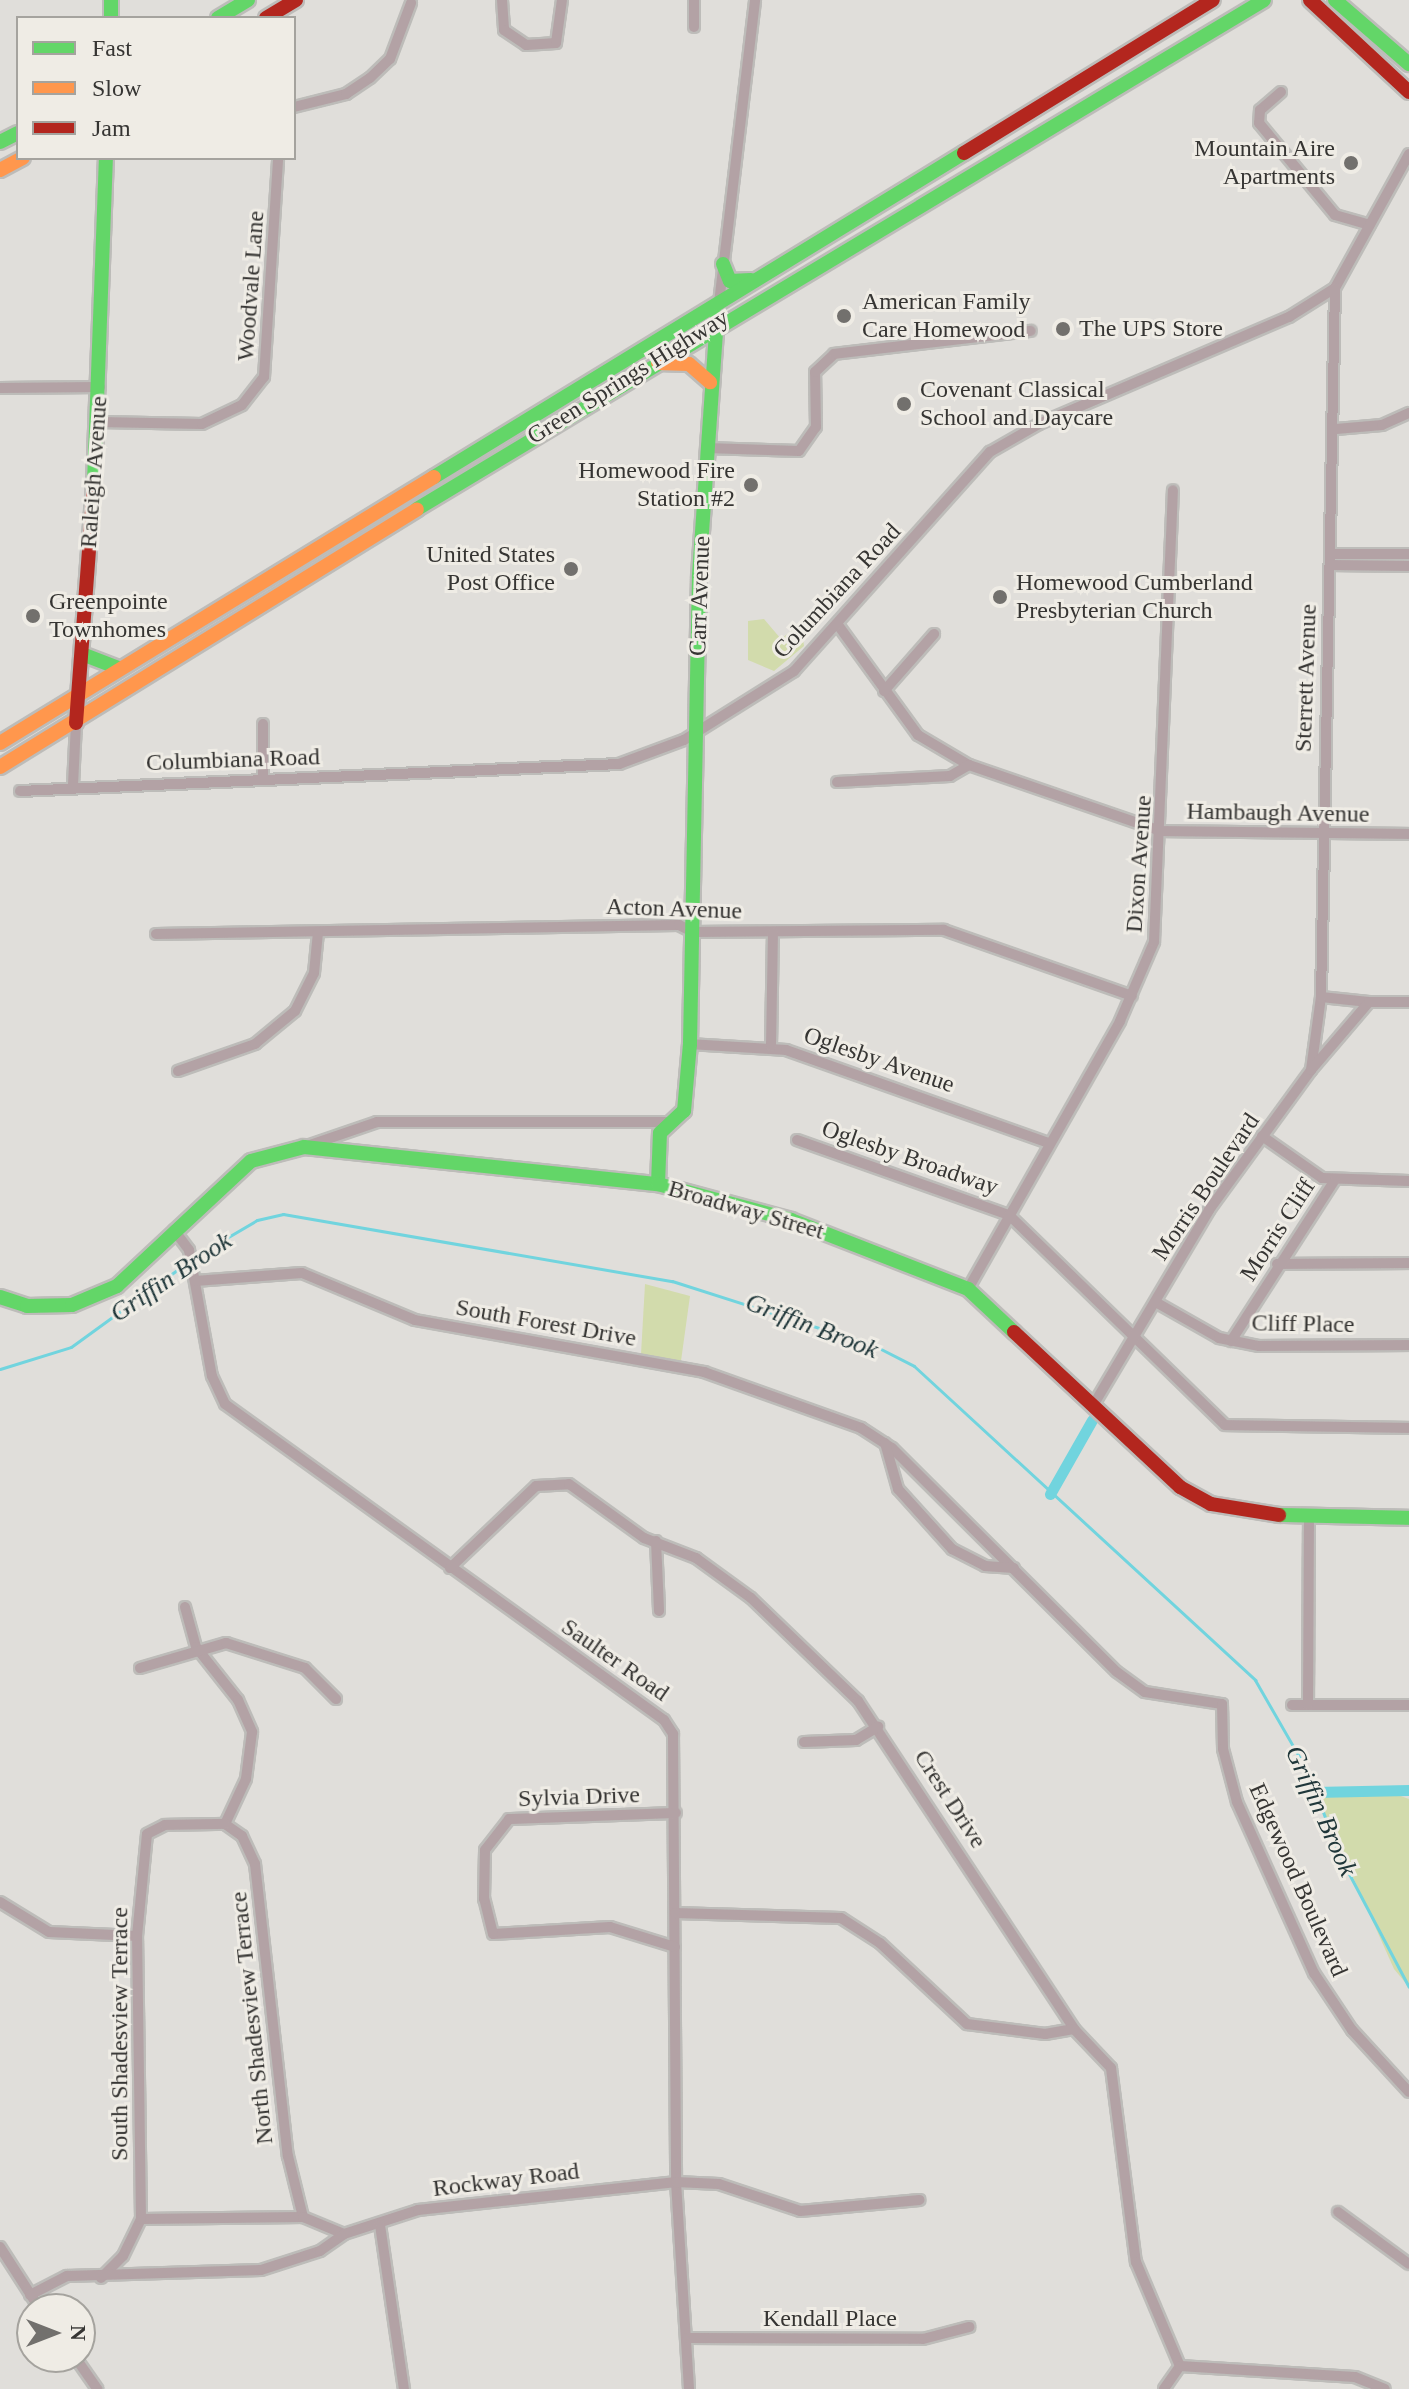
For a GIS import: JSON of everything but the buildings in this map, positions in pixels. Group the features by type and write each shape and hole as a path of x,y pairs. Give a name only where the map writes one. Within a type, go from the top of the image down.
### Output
{"main road":[{"path":"221,16 248,0"},
{"path":"269,16 296,0"},
{"name":"Green Springs Highway","path":"0,743 1213,0"},
{"name":"Green Springs Highway","path":"0,767 76,723 646,366 1264,0"},
{"path":"1310,0 1409,92"},
{"path":"1335,0 1409,64"},
{"path":"1088,77 1099,97"},
{"path":"0,170 19,160"},
{"name":"Raleigh Avenue","path":"76,723 99,422 106,160"},
{"path":"723,264 730,281 759,278"},
{"name":"Carr Avenue","path":"658,1184 660,1133 684,1111 690,1044 706,448 719,303"},
{"path":"646,366 672,359 710,382"},
{"path":"82,654 118,668"},
{"name":"Broadway Street","path":"0,1297 27,1306 72,1305 117,1286 251,1161 304,1147 658,1184 791,1220 968,1289 1180,1487 1211,1504 1309,1519 1409,1518"}],"street":[{"path":"502,0 504,30 526,45 556,43 562,0"},
{"path":"694,0 694,27"},
{"name":"Carr Avenue","path":"719,303 755,0"},
{"path":"296,106 346,94 370,78 390,59 411,3"},
{"path":"1281,92 1260,110 1259,123 1335,215 1370,225"},
{"name":"Columbiana Road","path":"20,791 73,785 619,764 697,733 794,671 990,452 1039,424 1289,317 1335,288 1409,154"},
{"name":"Woodvale Lane","path":"99,422 202,424 242,405 264,377 278,160"},
{"name":"Sterrett Avenue","path":"1311,1070 1321,997 1321,835 1336,429 1335,288"},
{"path":"706,448 799,451 816,427 815,372 834,354 1031,331"},
{"path":"0,388 100,387"},
{"path":"1336,429 1382,425 1409,413"},
{"name":"Dixon Avenue","path":"968,1289 1132,996 1154,942 1173,490"},
{"path":"1405,554 1405,566 1330,560 1405,554"},
{"name":"Hambaugh Avenue","path":"838,625 918,735 969,765 1161,831 1409,834"},
{"path":"884,691 934,634"},
{"name":"Raleigh Avenue","path":"73,785 76,723"},
{"path":"263,724 263,779"},
{"path":"837,782 950,776 969,765"},
{"name":"Acton Avenue","path":"156,934 682,925 693,932 944,930 1132,996"},
{"path":"178,1071 255,1044 295,1011 314,973 318,932"},
{"path":"771,1046 773,932"},
{"path":"1321,997 1409,1002"},
{"name":"Morris Boulevard","path":"1094,1404 1159,1304 1209,1210 1311,1070 1369,1002"},
{"name":"Oglesby Avenue","path":"690,1044 771,1046 1049,1143"},
{"path":"304,1147 377,1122 675,1122"},
{"path":"1262,1136 1334,1181 1409,1181"},
{"name":"Oglesby Broadway","path":"797,1140 1009,1215"},
{"name":"Morris Cliff","path":"1231,1341 1277,1264 1334,1181"},
{"path":"1009,1215 1138,1337 1225,1425 1409,1428"},
{"name":"Saulter Road","path":"174,1230 189,1250 212,1376 225,1404 664,1720 675,1745 676,2182 689,2389"},
{"path":"1277,1264 1409,1263"},
{"name":"South Forest Drive","path":"194,1276 302,1273 415,1320 704,1372 885,1443 1145,1692 1222,1704"},
{"name":"Cliff Place","path":"1159,1304 1231,1341 1409,1345"},
{"path":"885,1443 898,1489 952,1549 985,1566 1014,1568"},
{"name":"Crest Drive","path":"450,1568 536,1486 554,1481 656,1541 696,1558 751,1598 878,1727 1074,2029 1111,2068 1136,2262 1180,2366"},
{"path":"1308,1705 1309,1519"},
{"path":"656,1541 659,1611"},
{"path":"185,1607 196,1647 238,1700 252,1732 246,1779 225,1824"},
{"path":"140,1668 196,1647 226,1643 305,1668 336,1699"},
{"name":"Edgewood Boulevard","path":"1222,1704 1223,1749 1237,1802 1314,1973 1352,2030 1409,2092"},
{"path":"1292,1705 1409,1705"},
{"path":"804,1742 856,1740 878,1727"},
{"name":"Sylvia Drive","path":"675,1947 610,1927 493,1934 484,1899 485,1850 509,1819 676,1813"},
{"name":"South Shadesview Terrace","path":"141,2219 137,1936 147,1834 165,1825 225,1824"},
{"name":"North Shadesview Terrace","path":"225,1824 242,1836 255,1864 288,2156 303,2217"},
{"path":"0,1901 49,1932 137,1936"},
{"path":"675,1913 841,1918 880,1943 967,2024 1045,2034 1074,2029"},
{"name":"Rockway Road","path":"34,2293 67,2276 101,2278 261,2270 320,2251 344,2234 380,2225 418,2210 676,2182 719,2184 800,2211 919,2200"},
{"path":"1338,2212 1409,2264"},
{"path":"101,2278 123,2256 141,2219 303,2217 344,2234"},
{"path":"380,2225 404,2389"},
{"path":"0,2247 29,2293"},
{"name":"Kendall Place","path":"687,2338 923,2339 969,2327"},
{"path":"1164,2389 1180,2366 1339,2376 1385,2389"},
{"path":"1339,2376 1344,2389"}],"green space":[{"path":"764,619 781,639 801,623 804,646 774,671 748,660 748,621"},
{"path":"645,1284 690,1296 681,1361 641,1354"},
{"path":"1381,1789 1409,1799 1409,1987 1394,1969 1315,1792"}],"waterway":[{"name":"Griffin Brook","path":"194,1257 257,1220 283,1214 672,1281 873,1345 914,1366 1255,1680 1309,1774 1339,1855 1409,1987"},
{"name":"Griffin Brook","path":"0,1369 71,1347 188,1262"},
{"path":"1050,1494 1092,1420"},
{"path":"1315,1792 1409,1790"}],"traffic: fast":[{"path":"111,0 111,16"},
{"path":"221,16 248,0"},
{"path":"417,509 1264,0"},
{"path":"1335,0 1409,64"},
{"path":"0,142 16,134"},
{"path":"434,477 964,153"},
{"path":"94,483 106,160"},
{"path":"723,264 730,281 751,280"},
{"path":"658,1184 660,1133 684,1111 690,1044 699,575 717,317"},
{"path":"82,654 118,668"},
{"path":"0,1297 27,1306 72,1305 117,1286 251,1161 304,1147 658,1184 791,1220 968,1289 1014,1332"},
{"path":"1279,1515 1409,1518"}],"traffic: slow":[{"path":"0,170 19,160"},
{"path":"658,363 689,364 710,382"},
{"path":"0,743 434,477"},
{"path":"0,767 417,509"}],"traffic: jam":[{"path":"269,16 296,0"},
{"path":"964,153 1213,0"},
{"path":"1310,0 1409,92"},
{"path":"76,723 94,483"},
{"path":"1014,1332 1180,1487 1211,1504 1279,1515"}],"place":[{"name":"Mountain Aire Apartments","path":"1351,163"},
{"name":"American Family Care Homewood","path":"844,316"},
{"name":"The UPS Store","path":"1063,329"},
{"name":"Covenant Classical School and Daycare","path":"904,404"},
{"name":"Homewood Fire Station #2","path":"751,485"},
{"name":"United States Post Office","path":"571,569"},
{"name":"Homewood Cumberland Presbyterian Church","path":"1000,597"},
{"name":"Greenpointe Townhomes","path":"33,616"}]}
